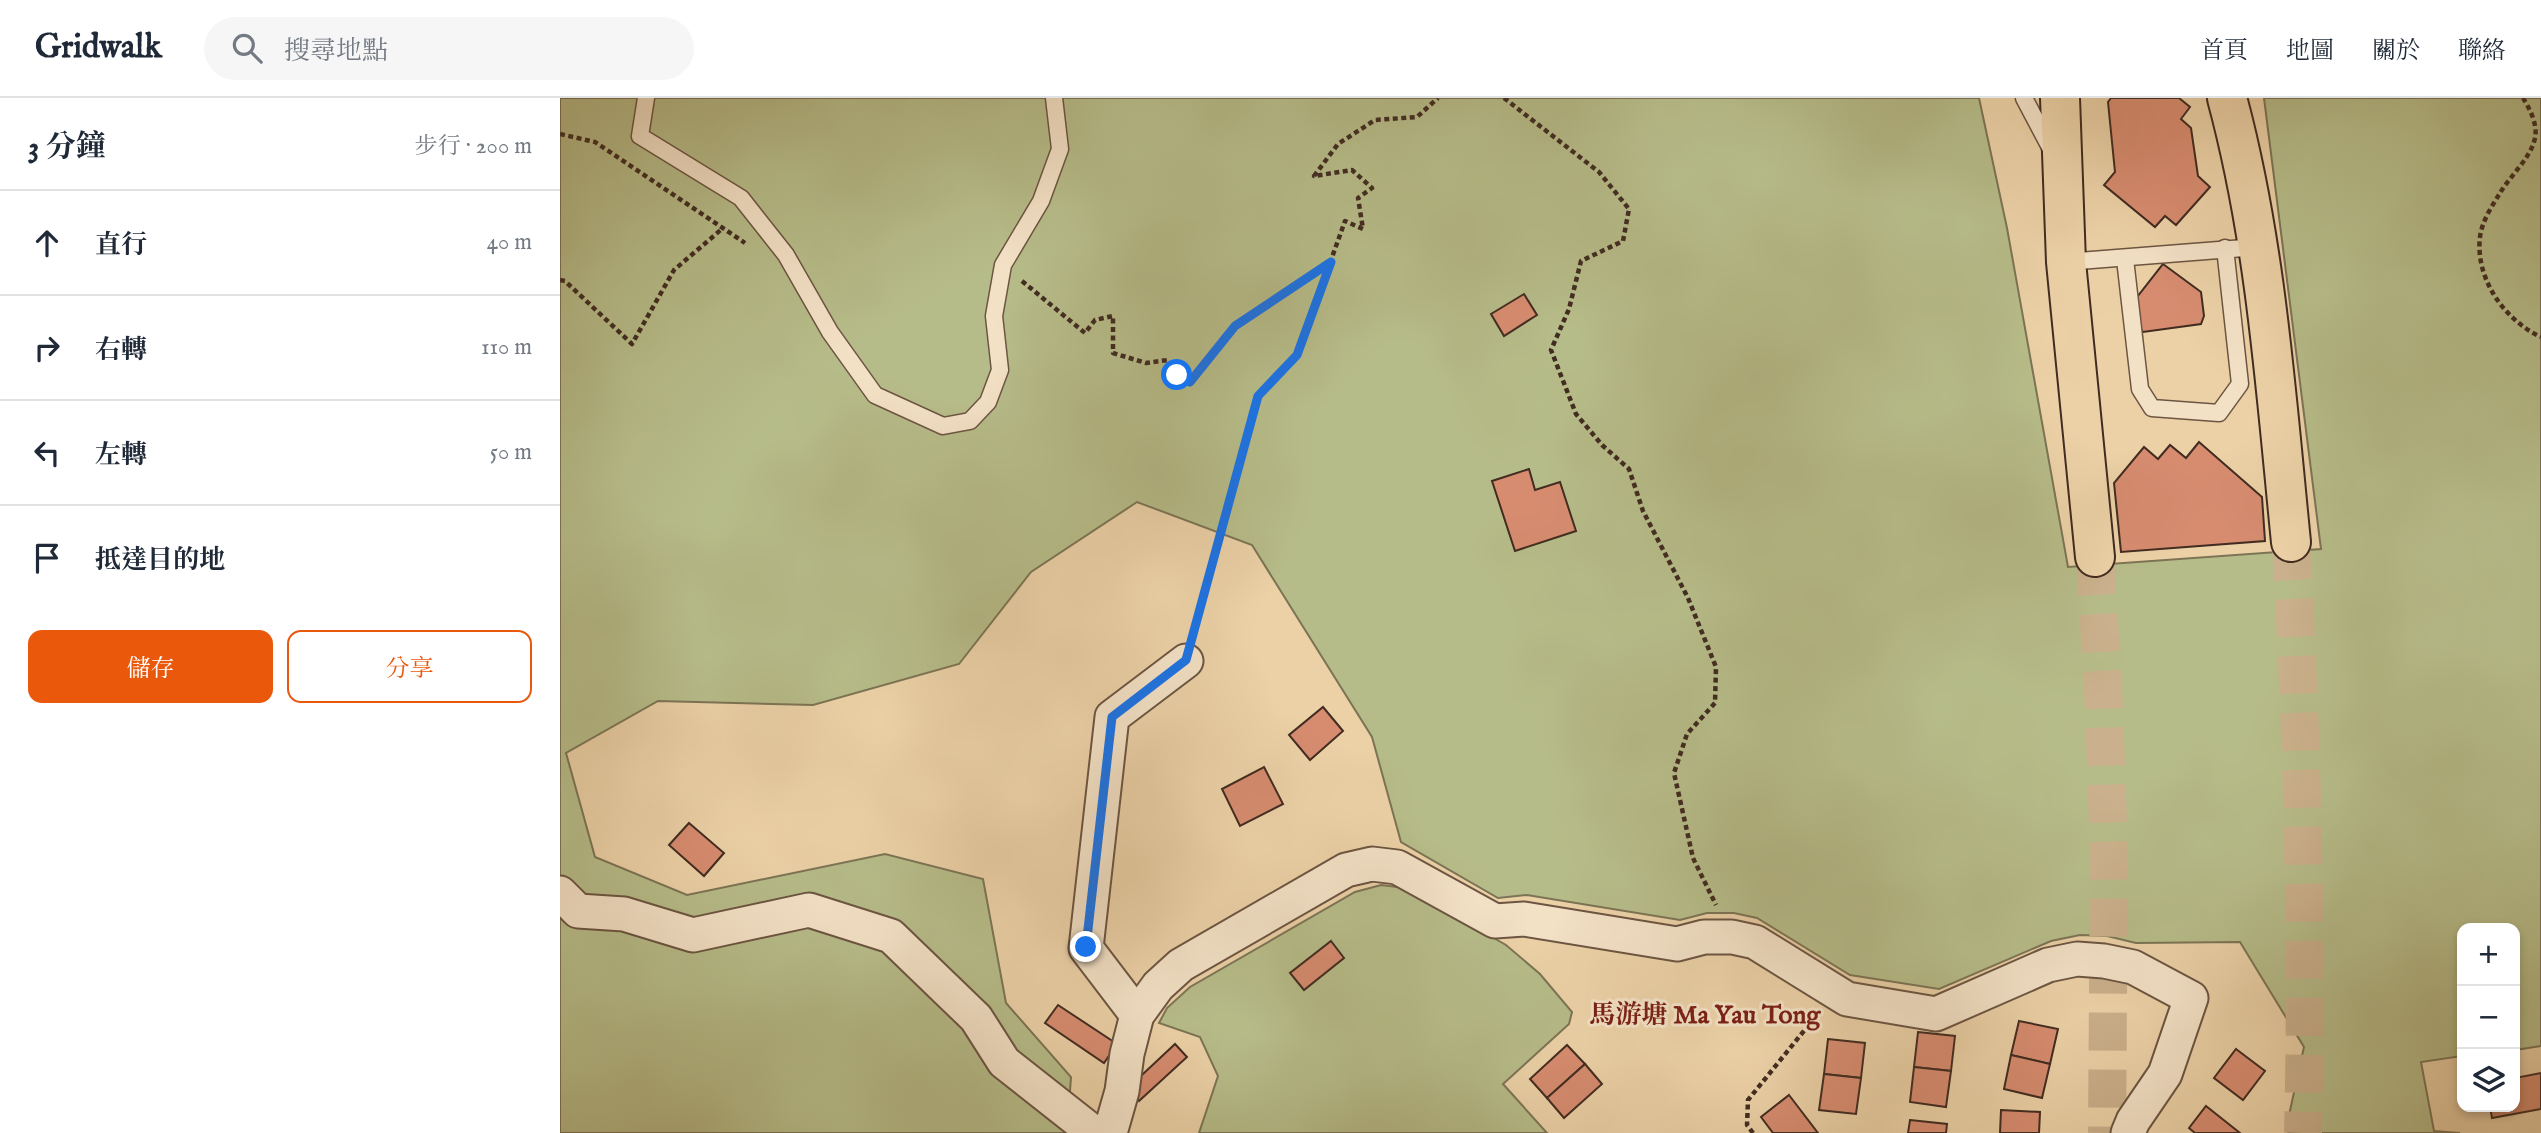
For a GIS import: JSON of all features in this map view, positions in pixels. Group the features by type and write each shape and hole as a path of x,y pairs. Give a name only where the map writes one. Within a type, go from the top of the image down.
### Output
{"highway":[{"path":"2060,98 2066,262 2095,557"},
{"path":"2227,98 2250,202 2241,248 2276,388 2291,542"}],"street":[{"path":"1137,1015 1086,947 1112,717 1186,660"},
{"path":"1110,1133 1122,1091 1126,1054 1137,1015 1158,986 1181,965 1346,870 1372,864 1397,867 1496,922 1524,919 1678,944 1704,937 1731,937 1755,942 1847,999 1936,1014 2048,965 2077,959 2133,967 2190,998 2165,1074 2133,1121 2128,1133"},
{"path":"560,893 578,911 624,914 693,935 808,909 891,936 976,1017 1004,1062 1094,1133"}],"lane":[{"path":"646,98 640,136 741,198 786,255 830,332 875,395 943,426 970,421 988,402 1000,370 994,316 1003,265 1041,201 1060,149 1054,98"},
{"path":"2024,98 2062,169"},
{"path":"2066,262 2241,248 2241,384 2220,413 2152,408 2140,389 2125,259"}],"path":[{"path":"1186,660 1258,396 1297,355 1345,221 1363,229 1359,198 1372,188 1352,170 1314,176 1338,144 1375,121 1417,117 1438,98"},
{"path":"1504,98 1599,172 1629,209 1623,241 1581,261 1569,309 1551,350 1576,414 1602,445 1629,468 1643,511 1688,598 1716,667 1715,703 1687,734 1674,773 1693,858 1731,937"},
{"path":"2523,98 2533,119 2535,139 2484,221 2480,254 2485,276 2496,299 2541,337"},
{"path":"560,280 565,281 632,344 674,270 723,228"},
{"path":"1003,265 1085,333 1095,320 1113,316 1112,353 1146,363 1168,360 1177,375 1190,382 1235,326 1331,262"},
{"path":"1753,1133 1747,1125 1748,1100 1836,992"}],"green space":[{"path":"560,98 1979,98 2007,228 2068,567 2321,549 2264,98 2541,98 2541,1046 2520,1049 2520,923 2457,923 2457,1057 2421,1062 2434,1131 2460,1133 2289,1133 2286,1129 2304,1047 2240,942 2136,943 2107,936 2080,935 2051,941 1939,989 1850,975 1757,918 1734,913 1707,913 1680,920 1527,895 1498,898 1401,842 1372,737 1252,545 1137,502 1031,572 959,664 813,705 658,701 566,753 595,857 687,895 885,854 983,879 1006,1003 1071,1077 1067,1133 560,1133"},
{"path":"1381,885 1406,888 1506,945 1540,974 1572,1012 1569,1024 1503,1084 1547,1133 1199,1133 1218,1076 1200,1037 1159,1023 1167,1008 1190,987 1355,892"}],"building":[{"path":"2111,98 2179,98 2190,107 2181,119 2191,128 2198,176 2210,187 2176,225 2165,216 2155,227 2104,185 2115,172 2108,102"},
{"path":"2163,264 2201,292 2204,316 2201,324 2143,332 2137,326 2134,301"},
{"path":"1524,294 1537,315 1504,336 1491,314"},
{"path":"2199,442 2262,497 2265,541 2121,552 2114,483 2144,447 2158,459 2170,445 2186,458"},
{"path":"1529,469 1535,490 1560,482 1576,531 1515,551 1492,481"},
{"path":"1323,707 1343,731 1310,760 1289,735"},
{"path":"1264,767 1283,804 1240,826 1222,789"},
{"path":"689,823 724,853 704,876 669,845"},
{"path":"1331,941 1344,958 1304,990 1290,973"},
{"path":"1058,1005 1117,1044 1104,1063 1045,1023"},
{"path":"2019,1021 2058,1029 2050,1064 2011,1055"},
{"path":"1918,1032 1955,1036 1951,1071 1914,1067"},
{"path":"1828,1039 1865,1043 1861,1078 1824,1074"},
{"path":"1175,1044 1187,1057 1139,1101 1128,1088"},
{"path":"1567,1045 1585,1064 1547,1098 1530,1079"},
{"path":"2236,1049 2265,1071 2243,1100 2214,1078"},
{"path":"2011,1055 2050,1064 2042,1098 2004,1089"},
{"path":"1585,1064 1602,1084 1564,1118 1547,1098"},
{"path":"1914,1067 1951,1071 1946,1107 1910,1102"},
{"path":"2541,1073 2541,1109 2492,1118 2491,1112 2520,1112 2520,1077"},
{"path":"1824,1074 1861,1078 1856,1114 1819,1110"},
{"path":"1789,1095 1818,1133 1773,1133 1761,1117"},
{"path":"2206,1106 2240,1133 2195,1133 2189,1128"},
{"path":"2001,1110 2040,1112 2039,1133 2000,1133"},
{"path":"1910,1120 1947,1124 1946,1133 1908,1133"}],"tunnel":[{"path":"2291,542 2303,838 2303,1133"},
{"path":"2095,557 2104,706 2109,860 2107,1133"}],"district":[{"name":"馬游塘 Ma Yau Tong","path":"1705,1014"}],"route":[{"path":"1086,947 1112,717 1186,660 1258,396 1297,355 1331,262 1235,326 1190,382 1177,375"}]}
